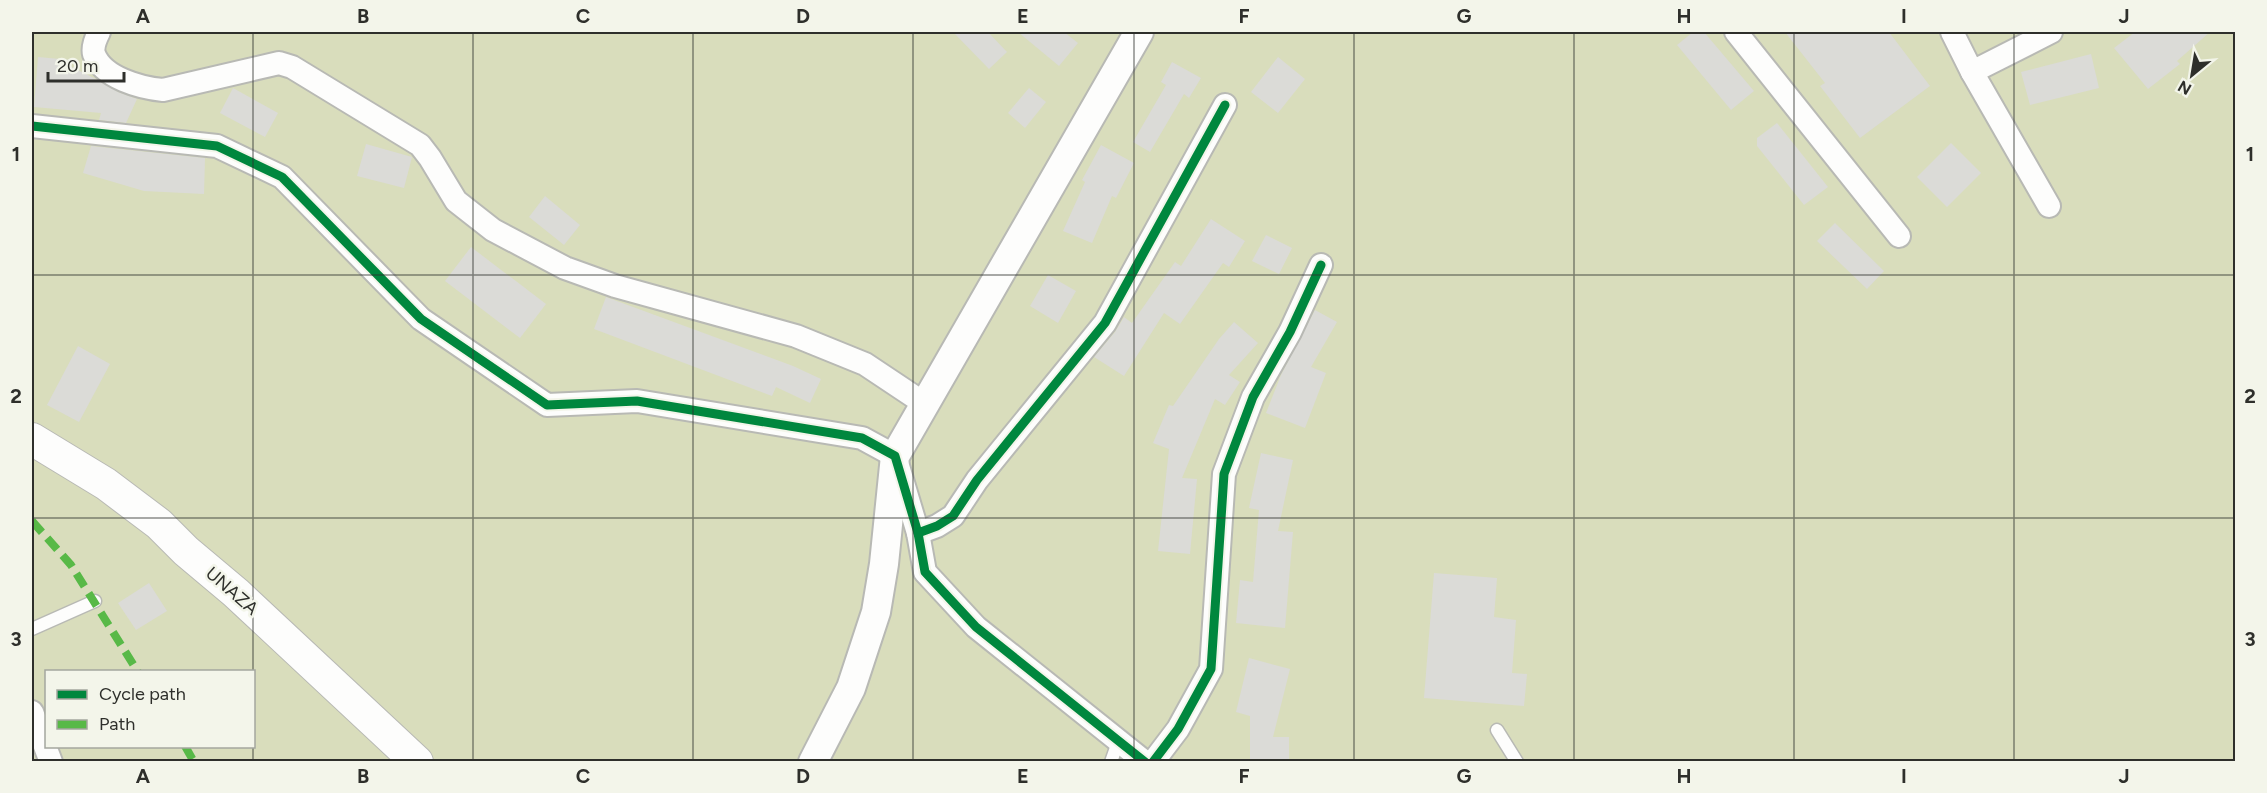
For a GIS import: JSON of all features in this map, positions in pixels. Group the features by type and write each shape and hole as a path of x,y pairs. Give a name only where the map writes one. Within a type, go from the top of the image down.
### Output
{"main road":[{"name":"UNAZA","path":"32,439 106,484 159,524 417,762"}],"street":[{"path":"99,32 94,42 94,54 103,67 124,80 145,88 163,90 279,63 292,67 420,145 456,201 494,230 565,268 615,286 796,336 865,364 925,404"},
{"path":"813,762 851,688 876,612 884,564 895,456 1138,32"},
{"path":"1736,32 1899,236"},
{"path":"1952,32 1972,72 2049,206"},
{"path":"1972,72 2051,32"},
{"path":"918,533 937,526 953,516 977,480 1105,324 1225,105"},
{"path":"32,126 217,147 282,177 421,319 547,405 637,401 862,438 895,456 918,533 925,572 976,627 1145,762"},
{"path":"1154,762 1178,729 1211,669 1224,474 1253,397 1290,332 1321,265"},
{"path":"32,712 45,746"}],"lane":[{"path":"32,628 95,601"},
{"path":"1497,730 1517,762"},
{"path":"1111,762 1119,739"}],"green space":[{"path":"32,32 2235,32 2235,761 32,761"}],"building":[{"path":"953,32 988,32 1007,52 989,69"},
{"path":"1018,32 1064,32 1078,43 1059,66"},
{"path":"1693,32 1704,32 1754,91 1731,110 1677,45"},
{"path":"1785,32 1889,32 1930,86 1860,138 1820,86 1825,83"},
{"path":"2135,32 2210,32 2177,61 2180,64 2148,89 2114,48"},
{"path":"2091,54 2099,88 2030,105 2021,72"},
{"path":"38,57 71,60 70,66 118,92 137,99 126,123 99,120 101,113 34,107"},
{"path":"1278,57 1305,79 1278,113 1251,92"},
{"path":"1172,62 1201,78 1189,98 1184,94 1150,152 1133,142 1166,85 1161,82"},
{"path":"233,88 278,113 265,137 220,113"},
{"path":"1029,88 1046,102 1025,128 1008,113"},
{"path":"1777,123 1828,187 1804,205 1757,146 1757,138"},
{"path":"1951,143 1981,173 1947,207 1917,177"},
{"path":"366,144 412,157 404,188 357,176"},
{"path":"1101,145 1134,163 1116,198 1112,196 1092,243 1063,231 1085,182 1082,180"},
{"path":"91,146 205,158 204,194 144,191 83,173"},
{"path":"545,196 580,225 564,245 529,217"},
{"path":"1211,219 1245,241 1229,267 1223,263 1180,324 1164,313 1124,376 1094,357 1124,317 1132,323 1175,262 1181,266"},
{"path":"1835,223 1884,271 1867,289 1817,241"},
{"path":"1266,235 1292,248 1279,274 1252,261"},
{"path":"471,247 546,304 520,338 445,281"},
{"path":"1048,275 1076,291 1058,323 1030,306"},
{"path":"606,297 793,366 821,379 810,403 776,387 772,396 594,329"},
{"path":"1315,310 1337,322 1311,367 1326,373 1305,428 1266,413 1281,375"},
{"path":"1234,322 1258,343 1229,375 1240,382 1225,405 1215,399 1182,478 1197,479 1190,554 1158,551 1169,449 1153,443 1169,405 1173,406 1219,339"},
{"path":"78,346 110,364 79,422 47,405"},
{"path":"1261,453 1293,460 1278,531 1293,532 1285,628 1236,623 1240,580 1253,582 1259,510 1249,508"},
{"path":"1434,573 1497,578 1494,617 1516,620 1512,673 1527,674 1524,706 1424,698"},
{"path":"149,583 167,611 136,630 118,603"},
{"path":"1249,658 1290,669 1273,737 1289,737 1289,762 1250,762 1250,716 1236,712"}],"marked path":[{"path":"32,521 71,565 137,670"},
{"path":"186,748 194,762"}],"cycle path":[{"path":"918,533 937,526 953,516 977,480 1105,323 1225,105"},
{"path":"32,126 217,146 282,177 421,319 547,405 637,401 862,438 895,456 918,533 925,572 976,627 1145,762"},
{"path":"1153,762 1178,729 1211,669 1224,474 1253,397 1290,332 1321,265"}]}
